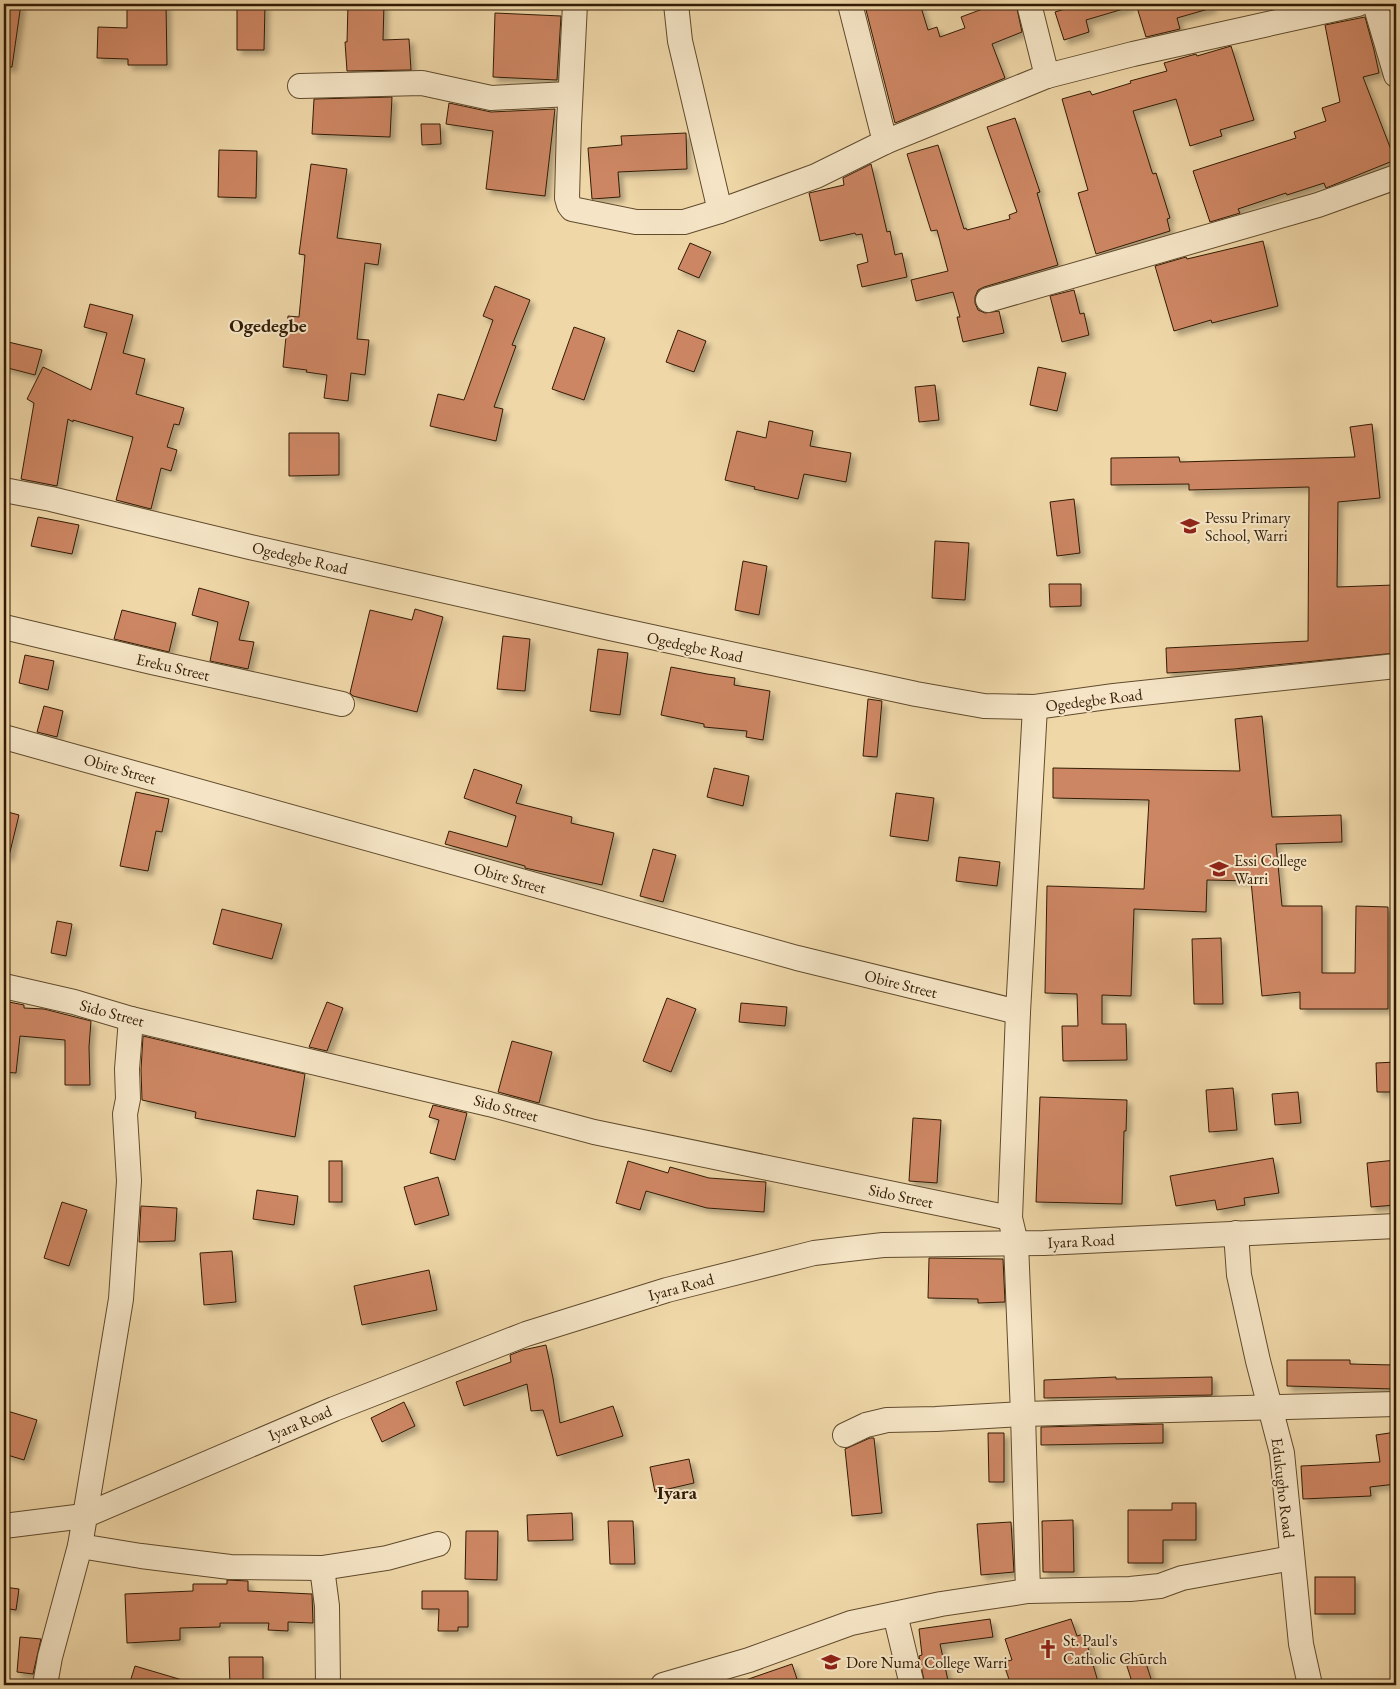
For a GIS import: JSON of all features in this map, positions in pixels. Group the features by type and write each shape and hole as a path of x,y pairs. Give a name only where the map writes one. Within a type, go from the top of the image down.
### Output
{"street":[{"path":"575,4 567,198 572,208 636,222 684,222 720,211 816,176 885,142 1047,76 1133,54 1358,4"},
{"path":"676,4 680,41 720,211"},
{"path":"850,4 885,142"},
{"path":"1029,4 1047,76"},
{"path":"1375,4 1396,75"},
{"path":"300,86 422,83 492,98 570,94"},
{"path":"988,300 1318,205 1396,177"},
{"name":"Ogedegbe Road","path":"4,490 51,499 250,547 610,628 916,694 984,706 1035,707 1124,695 1396,666"},
{"name":"Ereku Street","path":"4,627 342,704"},
{"path":"1028,1591 1016,1243 1010,1218 1018,1012 1035,707"},
{"name":"Obire Street","path":"4,737 797,958 1018,1012"},
{"name":"Sido Street","path":"4,986 74,1002 132,1019 489,1104 594,1132 1010,1218"},
{"path":"45,1685 50,1656 80,1546 121,1299 129,1181 125,1114 128,1099 127,1069 132,1019"},
{"name":"Iyara Road","path":"4,1526 84,1516 334,1409 526,1334 667,1290 814,1253 883,1245 1016,1243 1396,1226"},
{"name":"Edukugho Road","path":"1236,1233 1238,1275 1282,1453 1301,1644 1310,1685"},
{"path":"845,1435 866,1425 887,1420 1270,1406 1396,1404"},
{"path":"80,1546 141,1556 230,1566 322,1568 387,1558 438,1544"},
{"path":"663,1685 749,1660 851,1623 941,1604 1028,1591 1130,1589 1160,1586 1182,1578 1292,1558"},
{"path":"322,1568 327,1606 328,1685"},
{"path":"895,1614 912,1685"}],"building":[{"path":"4,4 21,4 12,67 4,67"},
{"path":"127,4 166,4 167,65 128,65 128,59 97,58 98,27 127,28"},
{"path":"237,4 265,4 264,50 237,50"},
{"path":"348,4 384,4 383,40 409,39 411,70 347,71 345,42 347,42"},
{"path":"874,4 920,4 928,30 937,27 940,37 965,28 961,17 996,4 1016,4 1022,32 992,44 1005,78 895,123 865,6"},
{"path":"1081,4 1082,7 1093,4 1130,4 1130,7 1086,20 1089,32 1064,40 1055,12"},
{"path":"1136,4 1212,4 1212,8 1177,18 1180,29 1146,37"},
{"path":"495,13 561,16 557,80 493,77"},
{"path":"1365,17 1379,73 1363,77 1395,160 1326,188 1324,183 1287,195 1286,193 1238,209 1240,213 1210,222 1193,171 1296,138 1294,132 1326,121 1322,108 1340,102 1325,25"},
{"path":"1231,46 1254,120 1220,130 1222,136 1190,146 1176,99 1133,111 1152,172 1153,174 1156,173 1170,218 1167,219 1170,231 1096,254 1078,193 1088,190 1062,99 1090,91 1092,95 1131,83 1130,81 1167,71 1164,63"},
{"path":"392,97 390,137 312,134 314,99"},
{"path":"449,103 491,112 555,109 545,196 486,189 493,131 446,124"},
{"path":"1015,118 1040,192 1037,193 1058,265 978,290 975,303 978,310 985,313 999,311 1004,333 963,342 957,317 960,317 953,292 916,301 911,280 948,271 937,230 931,231 907,154 938,145 964,229 966,228 967,230 1010,219 1009,215 1017,212 987,127"},
{"path":"421,124 440,124 441,144 422,145"},
{"path":"686,133 687,169 618,172 620,197 592,199 588,148 622,145 621,136"},
{"path":"219,150 257,151 256,198 218,197"},
{"path":"311,164 347,169 337,238 381,244 378,265 365,263 357,339 369,340 365,375 351,373 348,401 324,398 327,375 283,367 288,316 299,317 305,255 299,254"},
{"path":"871,164 887,232 890,231 895,255 902,253 907,277 862,287 857,265 868,262 862,234 856,235 855,233 820,241 809,193 844,185 843,178"},
{"path":"1263,241 1278,306 1212,323 1211,320 1174,331 1155,266 1186,257 1187,259"},
{"path":"690,243 711,252 699,278 678,269"},
{"path":"495,286 530,300 512,345 516,346 494,407 503,409 496,441 430,426 438,394 464,400 493,320 483,316"},
{"path":"1074,290 1080,314 1084,313 1089,335 1062,342 1050,296"},
{"path":"90,304 133,315 123,353 145,359 136,394 184,408 179,425 174,424 167,447 177,450 171,471 161,468 151,509 116,500 133,437 73,420 73,422 68,419 57,486 21,479 34,403 27,399 43,367 91,390 107,333 84,327"},
{"path":"574,327 605,338 584,400 552,389"},
{"path":"678,330 706,341 694,372 666,362"},
{"path":"4,341 42,350 35,375 4,367"},
{"path":"1038,367 1066,373 1057,411 1030,405"},
{"path":"935,385 939,420 919,422 915,387"},
{"path":"769,421 813,431 810,446 851,453 846,482 804,474 798,499 725,480 737,431 766,438"},
{"path":"1372,424 1380,498 1338,502 1337,587 1394,585 1396,653 1234,669 1167,673 1166,648 1308,641 1309,487 1189,490 1189,484 1111,485 1111,458 1179,457 1180,462 1355,457 1350,427"},
{"path":"289,433 339,433 339,475 289,476"},
{"path":"1074,499 1080,553 1057,556 1050,502"},
{"path":"38,517 79,525 72,554 31,546"},
{"path":"935,541 969,543 965,600 932,598"},
{"path":"743,561 767,566 759,615 735,610"},
{"path":"1049,584 1081,584 1081,606 1050,607"},
{"path":"199,588 249,602 239,640 254,642 248,669 210,661 218,622 192,615"},
{"path":"415,609 443,617 417,712 353,696 350,693 370,610 412,620"},
{"path":"122,610 176,623 169,652 114,639"},
{"path":"503,636 530,639 525,691 497,689"},
{"path":"598,649 628,653 620,715 590,711"},
{"path":"25,655 54,661 48,690 19,683"},
{"path":"671,667 735,678 734,685 770,691 763,740 746,737 747,731 704,727 704,724 661,715"},
{"path":"868,699 882,701 877,757 863,756"},
{"path":"44,706 63,711 57,737 37,732"},
{"path":"1262,716 1272,817 1341,815 1342,842 1276,844 1282,906 1322,906 1322,973 1355,973 1356,906 1388,907 1388,1009 1300,1009 1300,992 1262,996 1251,881 1207,880 1206,912 1134,909 1131,996 1102,995 1102,1024 1126,1024 1127,1060 1063,1061 1062,1026 1078,1026 1077,994 1045,993 1047,886 1144,889 1149,800 1053,798 1053,768 1240,771 1235,719"},
{"path":"714,768 749,776 743,806 707,797"},
{"path":"474,769 522,785 516,803 572,817 571,823 614,833 602,885 525,868 525,866 445,844 449,831 507,847 516,816 464,798"},
{"path":"136,792 169,799 162,832 156,831 148,871 120,866"},
{"path":"896,793 934,798 928,841 890,836"},
{"path":"4,811 19,815 9,856 4,856"},
{"path":"653,849 676,855 663,902 640,896"},
{"path":"959,857 1000,862 997,886 956,881"},
{"path":"222,909 282,924 272,959 213,944"},
{"path":"57,921 72,924 66,956 51,953"},
{"path":"1221,938 1223,1004 1194,1004 1192,939"},
{"path":"667,998 696,1009 671,1072 643,1061"},
{"path":"4,1001 24,1005 24,1008 44,1009 91,1021 89,1047 90,1085 65,1085 65,1040 20,1036 16,1073 4,1072"},
{"path":"327,1002 343,1008 327,1051 309,1047"},
{"path":"741,1003 787,1007 785,1026 739,1022"},
{"path":"143,1036 305,1074 295,1137 195,1118 196,1112 142,1100"},
{"path":"512,1041 552,1052 539,1103 498,1092"},
{"path":"1396,1062 1396,1092 1377,1092 1376,1063"},
{"path":"1233,1088 1237,1130 1209,1132 1206,1090"},
{"path":"1298,1092 1301,1123 1275,1125 1272,1094"},
{"path":"1040,1097 1127,1100 1126,1131 1124,1131 1122,1204 1036,1202"},
{"path":"433,1105 467,1113 455,1160 430,1153 439,1120 429,1117"},
{"path":"913,1118 941,1120 937,1183 909,1181"},
{"path":"1273,1158 1279,1193 1244,1198 1245,1205 1217,1210 1215,1200 1176,1206 1170,1176"},
{"path":"1396,1160 1396,1205 1371,1207 1367,1163"},
{"path":"329,1161 342,1161 342,1202 329,1202"},
{"path":"628,1161 668,1173 670,1167 709,1178 766,1182 764,1212 707,1208 646,1191 640,1210 616,1203"},
{"path":"438,1177 449,1215 415,1225 404,1187"},
{"path":"257,1190 298,1196 294,1225 253,1219"},
{"path":"62,1202 87,1210 69,1266 44,1258"},
{"path":"141,1206 177,1208 175,1241 139,1242"},
{"path":"232,1251 236,1302 204,1305 200,1253"},
{"path":"929,1258 1003,1259 1005,1302 978,1303 978,1299 928,1298"},
{"path":"429,1270 437,1310 362,1325 354,1286"},
{"path":"546,1345 560,1423 613,1406 623,1436 557,1456 543,1410 531,1411 527,1384 464,1406 456,1382 511,1362 510,1355"},
{"path":"1287,1360 1350,1360 1350,1364 1394,1365 1394,1389 1287,1386"},
{"path":"1116,1377 1116,1379 1212,1377 1212,1395 1044,1398 1044,1380"},
{"path":"404,1402 415,1426 382,1442 371,1418"},
{"path":"4,1410 37,1420 24,1460 4,1454"},
{"path":"1163,1424 1163,1443 1041,1445 1041,1427"},
{"path":"1396,1432 1396,1484 1370,1487 1371,1496 1303,1499 1301,1466 1380,1462 1376,1435"},
{"path":"988,1433 1004,1433 1004,1482 989,1482"},
{"path":"874,1438 882,1513 852,1516 845,1449"},
{"path":"689,1459 694,1483 655,1492 650,1467"},
{"path":"1172,1503 1196,1503 1196,1540 1163,1540 1163,1563 1128,1563 1128,1510 1172,1510"},
{"path":"572,1513 573,1540 528,1541 527,1515"},
{"path":"1073,1520 1074,1572 1043,1572 1042,1521"},
{"path":"608,1521 633,1521 635,1564 610,1564"},
{"path":"1011,1522 1014,1572 981,1575 977,1524"},
{"path":"466,1531 498,1531 497,1580 465,1579"},
{"path":"1315,1577 1355,1577 1355,1614 1315,1614"},
{"path":"227,1580 248,1581 248,1591 312,1594 313,1623 288,1622 288,1631 268,1630 269,1623 220,1623 220,1627 180,1628 180,1640 127,1643 125,1594 193,1591 193,1584 227,1584"},
{"path":"4,1587 19,1589 16,1610 4,1608"},
{"path":"422,1591 468,1591 468,1627 458,1627 458,1631 438,1631 439,1609 422,1609"},
{"path":"990,1619 993,1637 940,1644 949,1685 925,1685 919,1656 922,1655 919,1629"},
{"name":"St. Paul's Catholic Church","path":"1071,1619 1077,1636 1084,1634 1099,1685 1011,1685 1003,1662 1012,1660 1005,1639"},
{"path":"20,1637 41,1639 33,1674 17,1672"},
{"path":"1143,1654 1153,1685 1133,1685 1125,1660"},
{"path":"229,1657 263,1657 263,1685 230,1685"},
{"path":"792,1664 799,1685 737,1685 737,1683"},
{"path":"135,1666 189,1682 188,1685 129,1685"}],"place":[{"name":"Pessu Primary School, Warri","path":"1190,526"},
{"name":"Essi College Warri","path":"1219,869"},
{"name":"St. Paul's Catholic Church","path":"1048,1649"},
{"name":"Dore Numa College Warri","path":"831,1662"}],"district":[{"name":"Ogedegbe","path":"268,325"},
{"name":"Iyara","path":"677,1492"}]}
